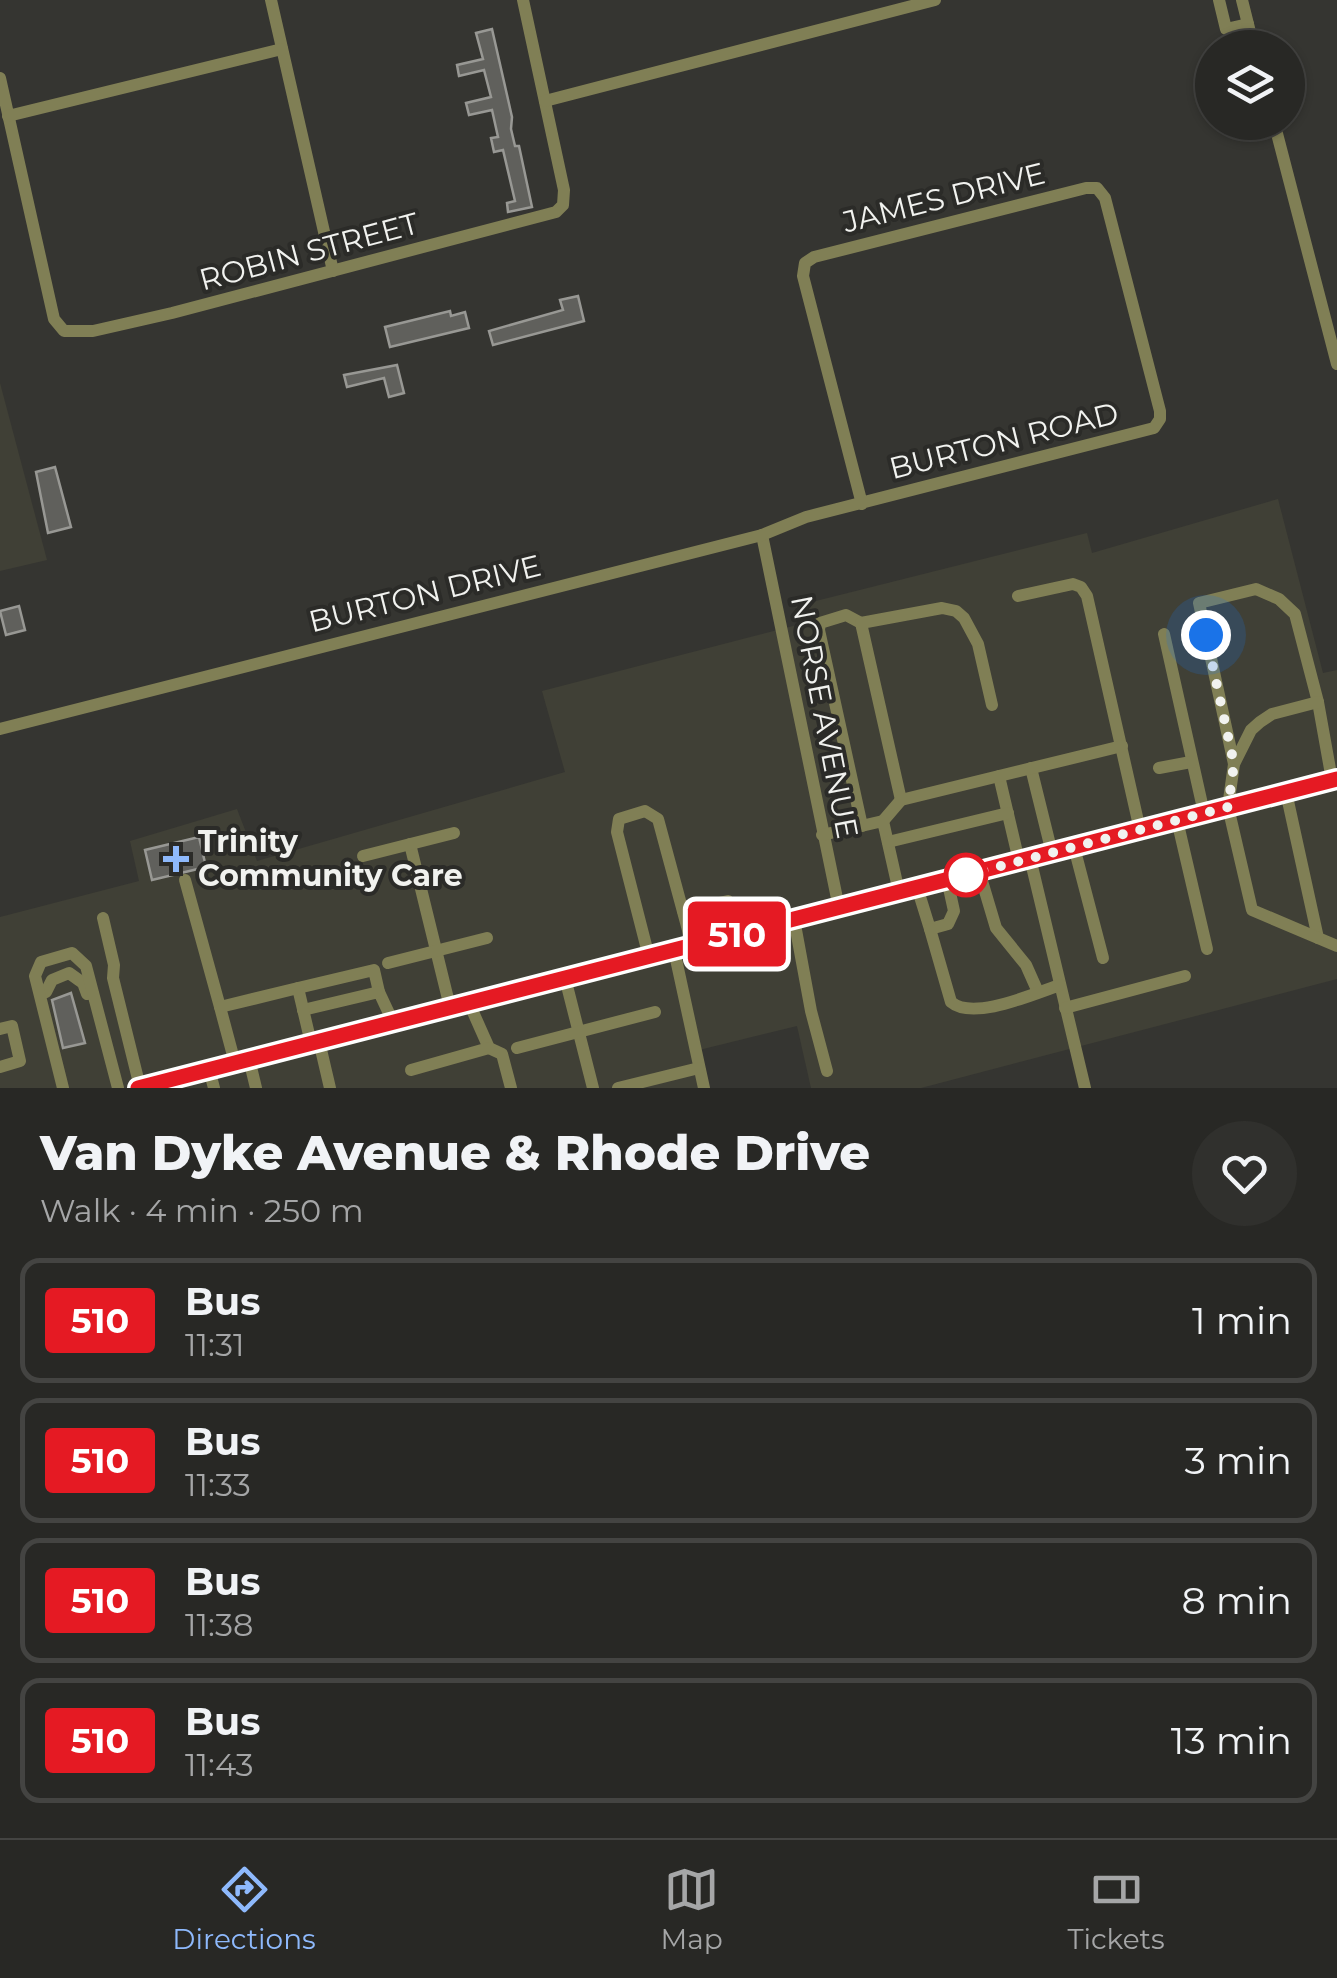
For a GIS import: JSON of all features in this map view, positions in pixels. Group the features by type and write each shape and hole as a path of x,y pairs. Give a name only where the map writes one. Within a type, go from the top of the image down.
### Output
{"main road":[{"path":"146,1087 1335,780"}],"street":[{"path":"271,0 332,271"},
{"path":"523,0 545,101 935,0"},
{"path":"1219,0 1226,29 1248,24"},
{"path":"1242,0 1250,30"},
{"path":"0,78 8,116 282,49"},
{"name":"ROBIN STREET","path":"8,116 54,319 64,331 93,332 544,216 563,205 564,190 545,101"},
{"path":"1279,140 1337,364"},
{"name":"JAMES DRIVE","path":"862,504 804,276 805,263 814,257 1096,188 1105,198 1110,216 1160,412 1158,424"},
{"name":"BURTON ROAD","path":"862,504 1149,430 1158,424"},
{"name":"BURTON DRIVE","path":"0,729 762,535 806,518 862,504"},
{"name":"NORSE AVENUE","path":"762,535 838,908"},
{"path":"1018,596 1074,584 1087,596 1140,830"},
{"path":"1234,764 1199,602 1256,589 1280,599 1296,614 1335,780"},
{"path":"862,826 820,623 846,615 862,623 942,608 956,610 972,629 978,644 992,706"},
{"path":"862,623 901,800"},
{"path":"1164,634 1204,813"},
{"path":"1318,702 1272,714 1251,730 1234,764 1228,807 1252,910 1337,946"},
{"path":"822,835 883,821 901,800 1122,746"},
{"path":"1159,768 1191,762"},
{"path":"1031,768 1052,853"},
{"path":"999,776 1086,1088"},
{"path":"1286,792 1318,938"},
{"path":"649,957 617,832 619,819 645,811 658,819 692,945"},
{"path":"888,842 1008,814"},
{"path":"1177,820 1207,948"},
{"path":"883,821 900,892"},
{"path":"363,856 454,834"},
{"path":"410,844 450,1007"},
{"path":"1074,848 1103,958"},
{"path":"979,871 996,928 1026,965 1038,992"},
{"path":"928,923 948,924 954,910 947,879"},
{"path":"185,880 220,1008 256,1088"},
{"path":"917,887 951,1002 959,1008 978,1010 1060,985"},
{"path":"683,911 728,901 748,931"},
{"path":"103,918 114,965 113,978 146,1087"},
{"path":"794,919 811,1010 828,1070"},
{"path":"388,964 487,938"},
{"path":"674,950 704,1088"},
{"path":"63,1088 35,976 42,962 72,953 86,966 118,1088"},
{"path":"54,1055 57,1036 43,976 46,969 56,963 76,968 90,979"},
{"path":"220,1008 374,970 393,1022"},
{"path":"46,992 52,980 69,973 83,983 98,1013"},
{"path":"1065,1008 1185,976"},
{"path":"565,978 594,1088"},
{"path":"298,988 330,1088"},
{"path":"303,1010 379,992"},
{"path":"468,1003 489,1048 502,1054 511,1088"},
{"path":"517,1048 654,1012"},
{"path":"0,1029 12,1026 20,1061 0,1067"},
{"path":"410,1070 489,1048"},
{"path":"618,1088 699,1068"},
{"path":"210,1069 214,1088"}],"shaded area":[{"path":"0,383 47,560 0,571"},
{"path":"1278,499 1323,673 1337,670 1337,979 921,1088 811,1088 797,1026 695,1051 704,1088 0,1088 0,917 139,881 130,841 237,809 257,861 565,772 542,691 801,624 796,606 1087,533 1092,553"}],"building":[{"path":"492,29 512,117 511,129 515,146 519,146 532,207 508,212 507,203 515,201 503,150 494,152 491,138 498,137 492,110 469,115 466,103 491,97 484,70 459,76 457,65 483,59 476,33"},
{"path":"578,296 584,321 493,345 489,331 563,310 560,300"},
{"path":"450,311 451,316 465,312 469,328 390,347 385,327"},
{"path":"397,365 404,393 389,397 384,378 347,387 344,375"},
{"path":"55,467 71,527 48,533 36,472"},
{"path":"19,606 25,630 6,635 0,611"},
{"path":"199,837 206,867 152,880 145,850"},
{"path":"71,993 85,1043 63,1048 52,1000"}],"bus line":[{"name":"510","path":"138,1088 1337,779"}],"place":[{"name":"Trinity Community Care","path":"176,859"}],"route":[{"path":"966,875 1228,807 1234,764 1206,635"}]}
